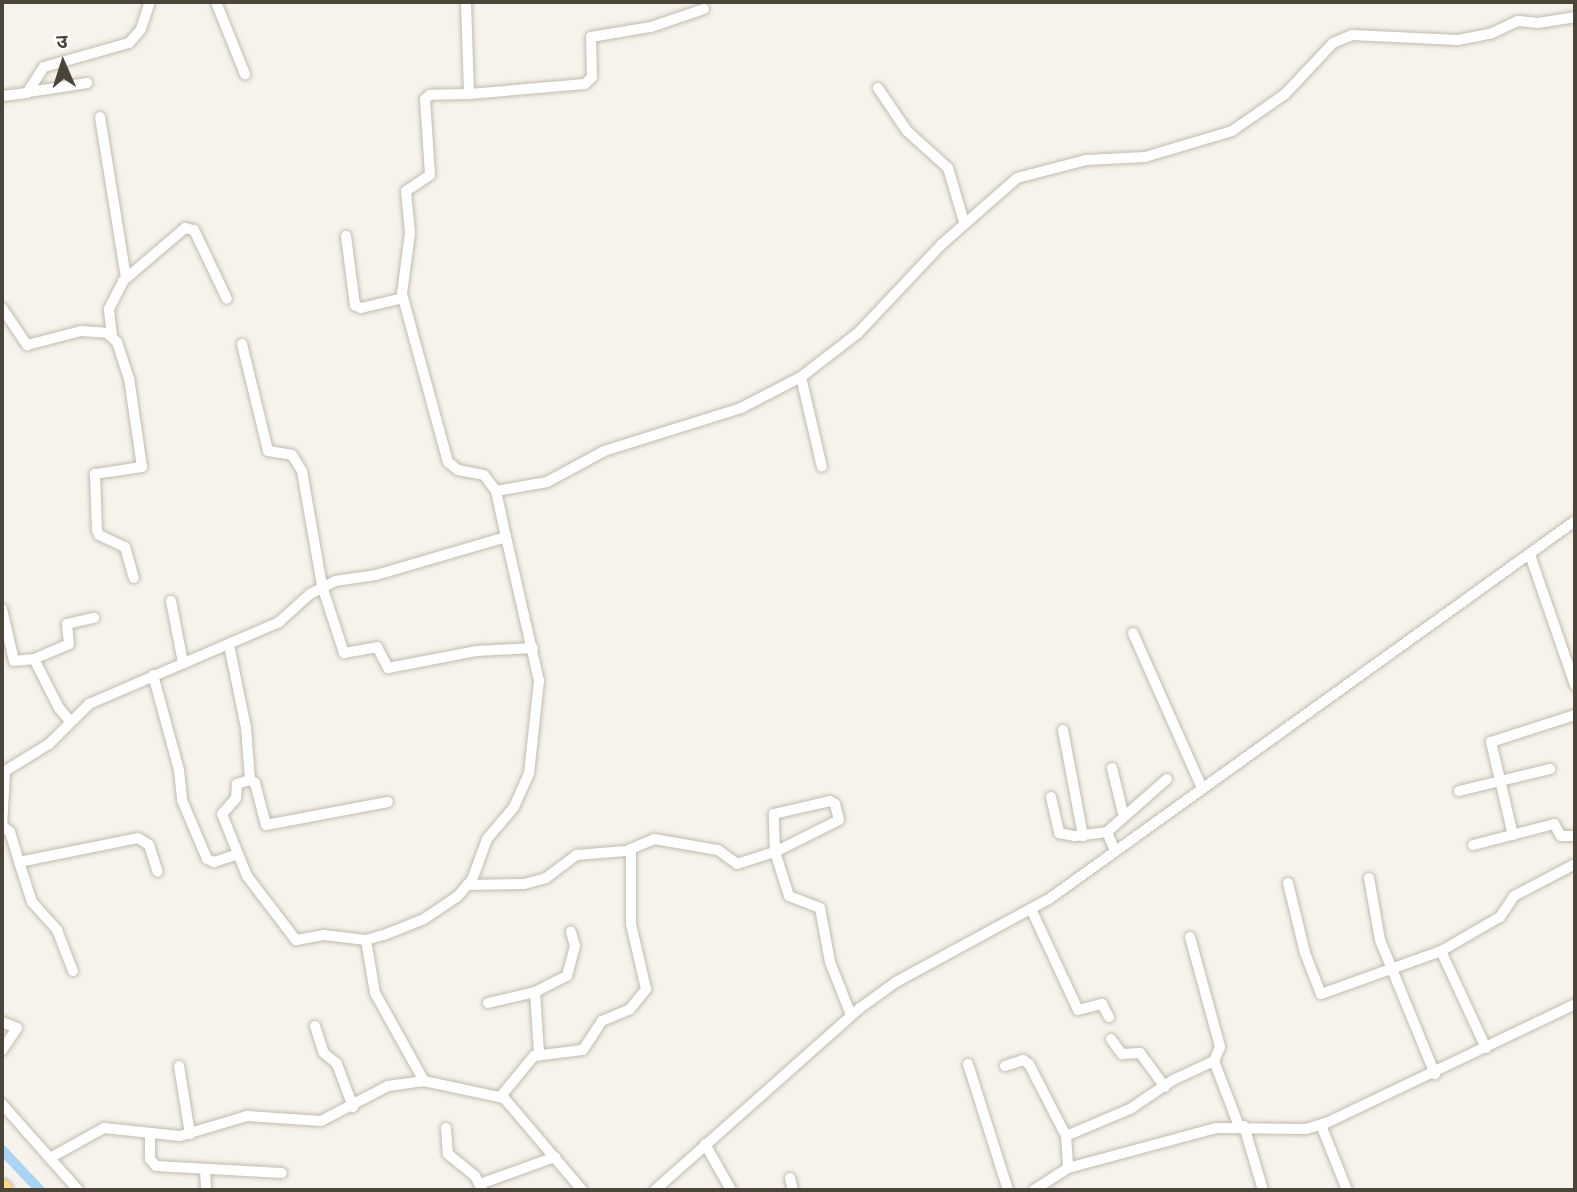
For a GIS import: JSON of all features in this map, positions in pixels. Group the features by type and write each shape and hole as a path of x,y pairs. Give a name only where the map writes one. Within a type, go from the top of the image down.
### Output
{"street":[{"path":"29,92 44,67 129,43 141,29 150,2"},
{"path":"216,2 245,74"},
{"path":"466,2 469,94"},
{"path":"388,802 267,825 259,810 256,783 250,780 237,784 236,798 222,810 238,854 256,891 294,939 324,935 366,940 424,919 467,885 487,839 514,807 533,760 539,691 533,648 496,491 484,475 458,470 448,462 403,298 410,233 407,191 430,175 425,99 430,95 585,84 592,77 591,37 651,27 704,9"},
{"path":"496,491 547,482 604,451 741,408 801,377 858,333 964,222 1002,188 1036,171 1086,160 1145,157 1232,131 1285,94 1333,43 1352,35 1458,40 1490,34 1518,21 1538,23 1575,17"},
{"path":"2,96 87,83"},
{"path":"878,88 907,131 948,167 964,222"},
{"path":"100,117 126,277"},
{"path":"134,578 125,547 97,530 95,474 142,467 129,378 112,335 109,309 126,277 189,227 227,299"},
{"path":"346,236 355,305 361,308 403,298"},
{"path":"2,308 32,346 68,333 112,335"},
{"path":"242,344 268,451 292,455 302,471 322,586 344,653 377,648 388,667 477,651 533,648"},
{"path":"801,377 822,467"},
{"path":"655,1190 851,1015 897,982 1031,909 1574,526"},
{"path":"73,971 57,930 32,902 10,832 3,827 5,771 49,744 89,704 279,622 322,586 346,577 396,570 506,537"},
{"path":"1530,555 1575,685"},
{"path":"172,601 183,663"},
{"path":"2,609 14,661 34,659 69,644 67,624 94,618"},
{"path":"1133,633 1202,789"},
{"path":"229,645 246,728 250,780"},
{"path":"34,659 59,708 70,721"},
{"path":"153,675 179,770 182,800 207,859 214,862 238,854"},
{"path":"1513,835 1491,742 1575,715"},
{"path":"1063,730 1083,836"},
{"path":"1112,768 1123,813"},
{"path":"1458,791 1550,769"},
{"path":"1051,797 1059,833 1083,836 1107,832 1123,813 1167,779"},
{"path":"467,885 524,884 546,878 576,855 631,849 654,839 718,850 737,864 775,852 839,820 834,802 774,814 775,852 789,896 820,908 830,962 851,1015"},
{"path":"1473,845 1554,824 1562,836 1575,836"},
{"path":"1107,832 1115,851"},
{"path":"19,862 138,838 149,845 158,872"},
{"path":"501,1097 540,1053 583,1050 603,1021 630,1009 646,989 631,924 631,849"},
{"path":"1288,883 1318,993 1441,951 1500,917 1514,895 1575,864"},
{"path":"1369,878 1380,940 1435,1074"},
{"path":"1031,909 1078,1010 1102,1004 1109,1017"},
{"path":"488,1003 535,992 567,976 575,946 571,932"},
{"path":"1066,1136 1130,1109 1214,1061 1220,1047 1190,937"},
{"path":"366,940 375,993 424,1081"},
{"path":"1441,951 1486,1048"},
{"path":"535,992 540,1053"},
{"path":"1034,1190 1068,1168 1216,1128 1242,1126 1286,1130 1321,1125 1435,1074 1575,1004"},
{"path":"2,1022 17,1028 2,1050"},
{"path":"315,1026 324,1053 337,1064 353,1107"},
{"path":"1111,1040 1122,1054 1140,1052 1165,1087"},
{"path":"1005,1066 1028,1061 1066,1136 1068,1168"},
{"path":"1214,1061 1242,1126 1263,1190"},
{"path":"968,1065 1008,1190"},
{"path":"178,1066 190,1134"},
{"path":"50,1158 101,1128 150,1136 190,1134 237,1117 321,1121 353,1107 388,1086 424,1081 501,1097 582,1190"},
{"path":"2,1104 78,1190"},
{"path":"1321,1125 1347,1190"},
{"path":"446,1128 448,1154 481,1187 555,1157"},
{"path":"150,1136 153,1164 282,1173"},
{"path":"705,1144 731,1190"},
{"path":"205,1168 206,1190"},
{"path":"790,1178 793,1190"}],"waterway":[{"path":"2,1150 40,1190"}]}
